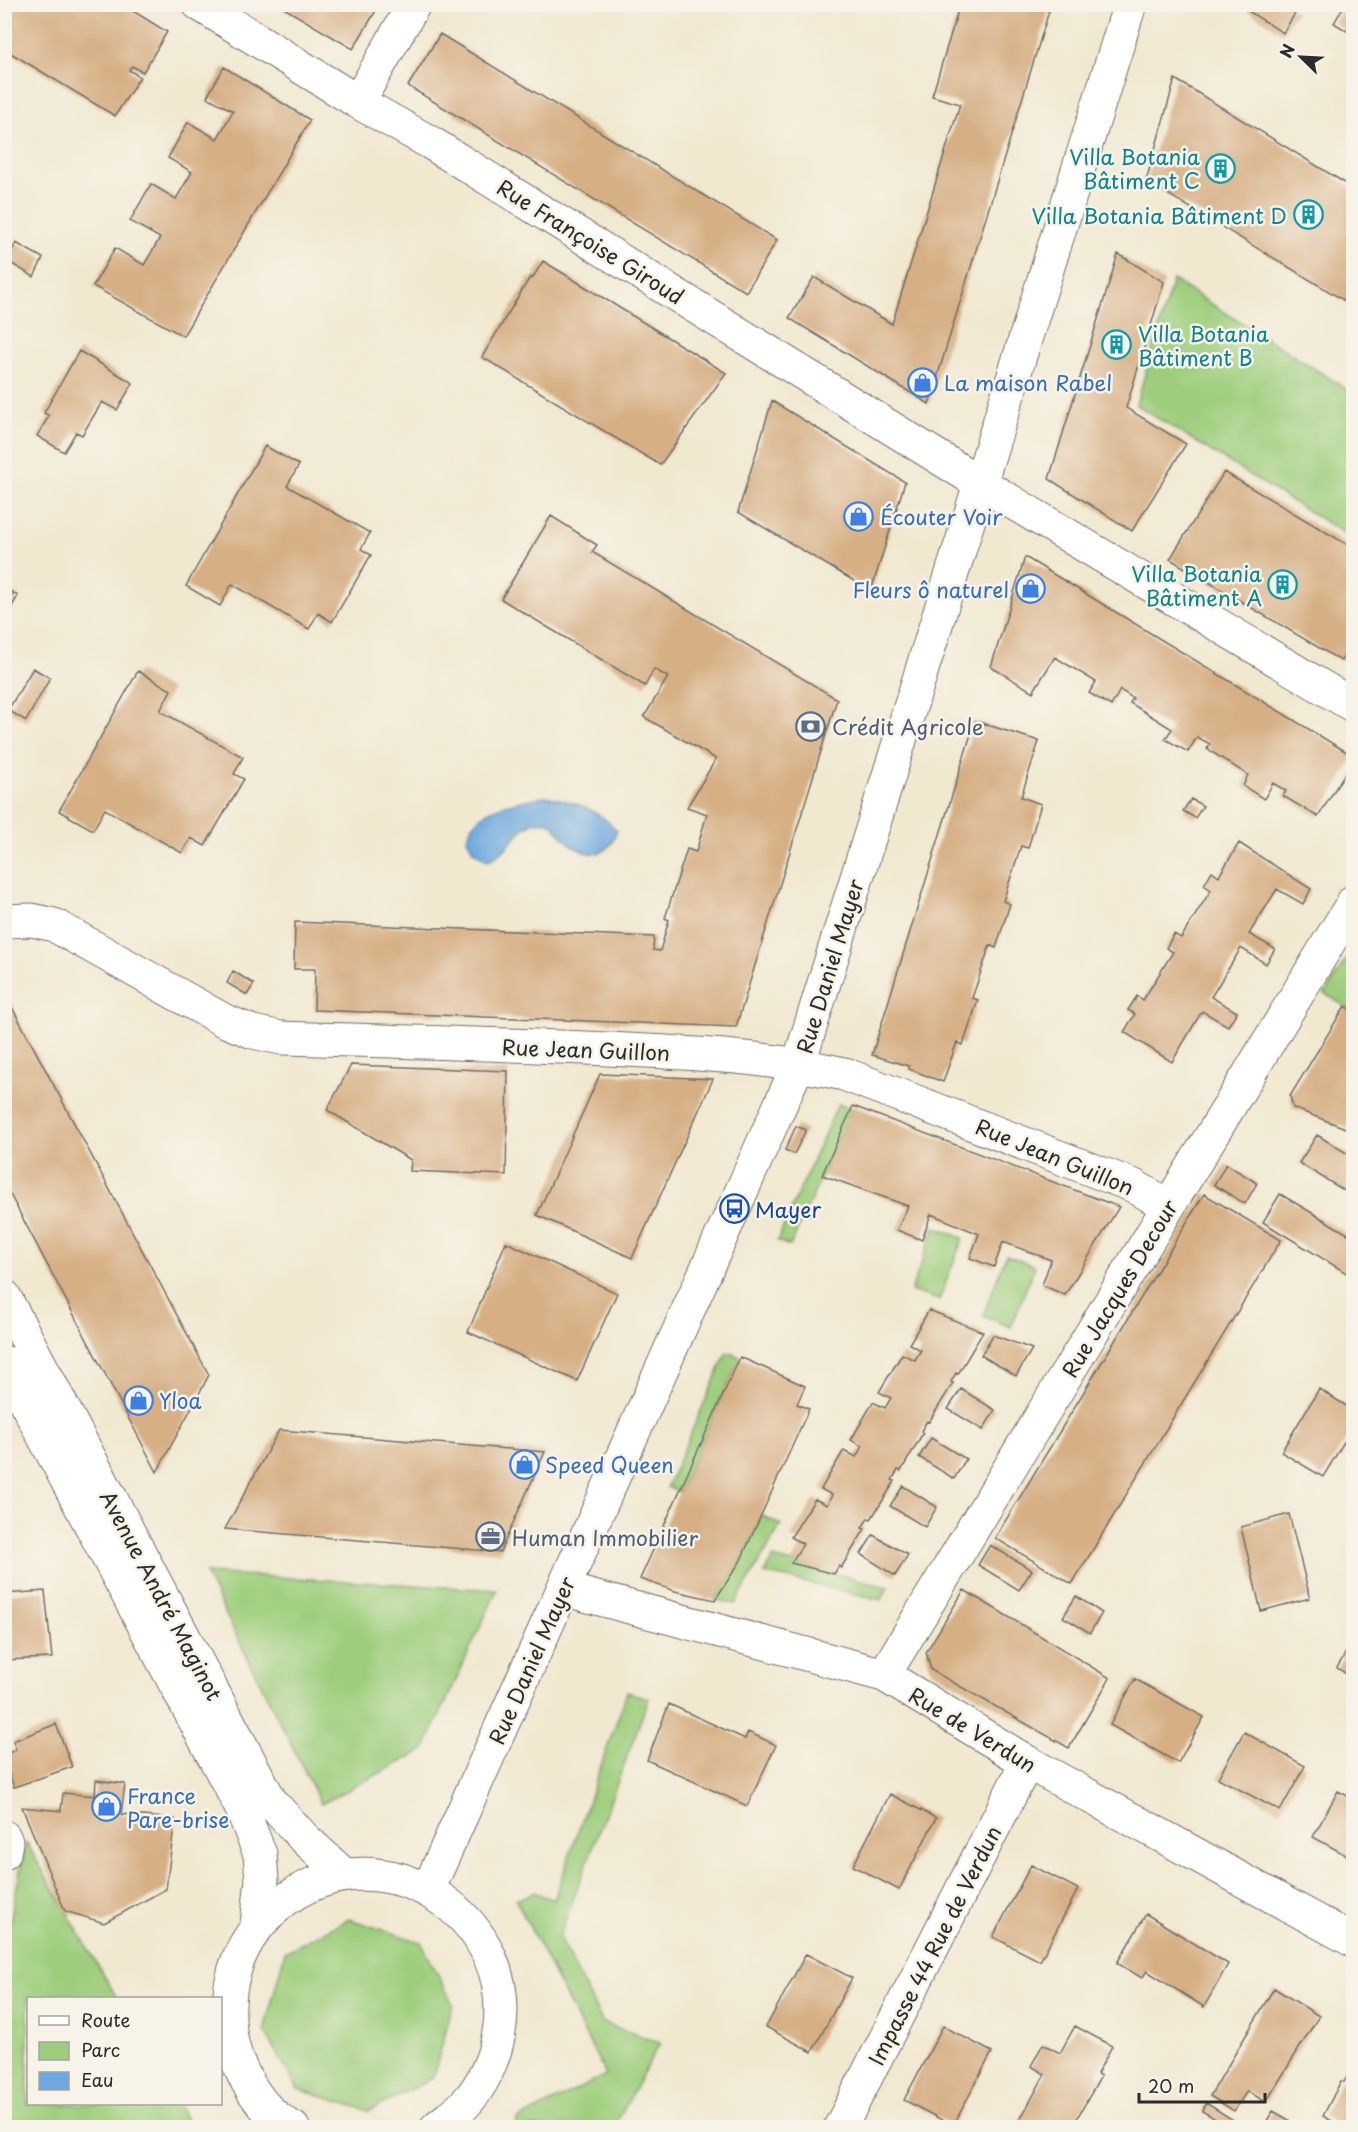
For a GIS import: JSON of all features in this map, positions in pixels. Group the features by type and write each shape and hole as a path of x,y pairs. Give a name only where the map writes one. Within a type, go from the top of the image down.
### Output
{"street":[{"name":"Rue Françoise Giroud","path":"199,4 357,102 431,142 980,483 1353,706"},
{"path":"357,102 414,4"},
{"name":"Rue Daniel Mayer","path":"428,1890 799,1064 1130,4"},
{"name":"Rue Jacques Decour","path":"884,1675 1353,901"},
{"name":"Rue Jean Guillon","path":"4,921 32,920 54,925 223,1020 253,1032 281,1038 551,1047 749,1057 799,1064 844,1074 1134,1186 1168,1206"},
{"name":"Avenue André Maginot","path":"4,1296 271,1802 303,1838 344,1875"},
{"name":"Avenue André Maginot","path":"4,1362 242,1809 260,1854 262,1880 257,1925"},
{"name":"Rue de Verdun","path":"563,1589 884,1675 1027,1762 1353,1941"},
{"name":"Impasse 44 Rue de Verdun","path":"840,2127 1027,1762"},
{"path":"4,1837 6,1842 4,1853"},
{"path":"293,2127 262,2116 241,2072 229,2034 228,1996 237,1959 257,1925 281,1902 311,1885 344,1875 387,1875 428,1890 462,1914 486,1948 499,1987 501,2029 489,2069 466,2103 436,2127"},
{"path":"475,2127 478,2085"}],"green space":[{"path":"1173,280 1353,393 1353,539 1136,405"},
{"path":"1353,948 1353,1011 1325,994"},
{"path":"838,1104 852,1109 790,1246 777,1241"},
{"path":"935,1227 963,1238 939,1300 911,1291"},
{"path":"1006,1255 1035,1266 1011,1327 983,1316"},
{"path":"727,1352 740,1357 679,1492 667,1487"},
{"path":"761,1515 781,1525 735,1604 715,1600 740,1562"},
{"path":"773,1558 888,1587 881,1600 764,1573"},
{"path":"205,1573 497,1590 424,1750 321,1804"},
{"path":"627,1692 649,1698 559,1937 603,2023 660,2043 614,2127 515,2127 517,2120 606,2075 516,1900 534,1892 554,1900"},
{"path":"26,1842 116,1997 27,1997 27,2105 178,2105 191,2127 5,2128 5,1946"},
{"path":"349,1919 421,1942 453,2004 433,2078 369,2111 298,2089 264,2031 285,1952"}],"water":[{"path":"546,796 594,811 617,831 613,841 601,852 587,853 572,845 552,824 540,822 526,827 495,857 487,860 473,851 467,838 479,818 510,803"}],"building":[{"path":"4,4 122,4 167,32 143,72 132,66 129,70 140,77 115,116 4,49"},
{"path":"277,4 380,4 353,49"},
{"path":"960,4 1029,4 1049,11 929,404 789,318 814,277 892,324 960,104 932,96"},
{"path":"1237,4 1291,4 1289,8 1296,12 1283,33"},
{"path":"1345,4 1353,4 1353,35 1334,23"},
{"path":"440,34 777,240 746,292 408,86"},
{"path":"224,67 310,120 183,336 93,286 115,248 144,265 160,238 130,221 151,184 176,199 192,172 168,158 188,122 217,139 233,111 207,97"},
{"path":"1175,79 1353,188 1353,306 1146,181"},
{"path":"16,243 43,258 34,277 7,261"},
{"name":"Villa Botania Bâtiment B","path":"1118,254 1164,282 1126,408 1186,444 1132,531 1049,479"},
{"path":"543,261 726,373 660,465 482,357 530,277 532,279"},
{"path":"79,351 133,383 117,410 102,402 82,435 76,432 64,452 37,436 49,416 44,413"},
{"path":"772,401 905,482 871,591 738,512"},
{"path":"265,446 299,465 287,486 370,533 361,549 371,555 332,622 318,613 309,629 232,584 220,606 186,586"},
{"name":"Villa Botania Bâtiment A","path":"1224,472 1353,548 1353,640 1341,661 1170,559"},
{"path":"551,516 597,545 592,552 837,699 736,1027 314,1010 315,969 294,969 295,922 654,937 653,950 660,951 669,920 665,918 687,849 696,852 707,814 687,807 716,759 644,717 668,677 654,669 645,686 501,599"},
{"path":"1025,557 1353,756 1353,760 1318,817 1283,796 1286,791 1273,783 1264,799 1243,786 1248,775 1207,749 1210,744 1197,737 1188,752 1165,739 1172,729 1130,703 1133,698 1120,690 1111,706 1089,693 1096,682 1055,657 1033,692 991,667"},
{"path":"4,588 18,596 4,620"},
{"path":"33,668 50,678 26,721 8,710"},
{"path":"138,671 171,690 160,711 243,757 234,774 244,779 205,846 191,838 182,853 105,809 93,830 59,811"},
{"path":"975,721 1039,741 1021,797 1041,804 1028,848 1021,846 1003,901 1010,904 996,948 990,945 972,998 978,1000 963,1045 957,1042 943,1082 909,1069 909,1066 872,1055"},
{"path":"1191,799 1203,806 1195,818 1183,811"},
{"path":"1239,843 1311,889 1303,904 1277,889 1249,934 1275,949 1266,964 1241,948 1211,997 1237,1012 1228,1026 1202,1011 1172,1062 1124,1032 1135,1014 1128,1010 1137,996 1143,1000 1173,952 1166,948 1174,934 1181,938 1211,890 1204,885 1212,871 1219,876"},
{"path":"233,971 254,984 247,995 227,983"},
{"path":"6,996 209,1375 157,1472 4,1183 4,997"},
{"path":"1345,1006 1353,1011 1353,1120 1348,1129 1293,1108 1290,1096"},
{"path":"351,1065 508,1071 506,1175 410,1171 411,1160 327,1110"},
{"path":"600,1074 713,1079 632,1258 537,1215"},
{"path":"853,1106 1119,1207 1065,1295 1042,1285 1051,1260 1003,1242 994,1267 970,1258 979,1234 931,1214 922,1240 897,1230 908,1206 822,1175"},
{"path":"796,1126 806,1130 794,1154 785,1150"},
{"path":"1317,1135 1353,1157 1353,1196 1299,1163"},
{"path":"1226,1164 1257,1183 1245,1204 1214,1185"},
{"path":"1204,1194 1281,1240 1072,1584 995,1538"},
{"path":"1280,1194 1353,1237 1353,1265 1348,1274 1263,1222"},
{"path":"506,1242 617,1293 577,1381 468,1332"},
{"path":"929,1310 983,1332 958,1374 956,1373 951,1382 953,1383 929,1422 927,1421 921,1431 923,1433 901,1471 898,1470 892,1480 895,1481 871,1519 868,1518 862,1528 865,1529 841,1568 839,1566 834,1574 791,1563 803,1544 791,1537 815,1499 827,1505 832,1495 821,1489 844,1450 856,1457 862,1446 851,1440 873,1402 885,1408 891,1398 879,1392 902,1354 915,1360 921,1350 909,1344"},
{"path":"993,1335 1032,1349 1016,1376 981,1355"},
{"path":"740,1357 805,1386 797,1404 809,1409 740,1562 715,1600 675,1591 640,1579"},
{"path":"961,1389 995,1410 983,1430 948,1409"},
{"path":"1319,1389 1353,1410 1353,1427 1323,1477 1281,1452"},
{"path":"279,1430 545,1452 500,1552 225,1529"},
{"path":"931,1438 966,1459 954,1479 919,1457"},
{"path":"903,1486 937,1507 925,1527 890,1506"},
{"path":"1289,1514 1310,1598 1261,1611 1241,1527"},
{"path":"873,1535 908,1555 895,1576 861,1554"},
{"path":"990,1545 1032,1570 1019,1590 978,1565"},
{"path":"964,1590 1110,1678 1069,1748 931,1670 926,1652"},
{"path":"45,1591 52,1658 4,1660 4,1594"},
{"path":"1076,1596 1102,1613 1090,1633 1063,1617"},
{"path":"1353,1640 1353,1678 1337,1668"},
{"path":"1135,1679 1204,1717 1178,1763 1110,1725"},
{"path":"669,1704 745,1739 748,1732 776,1745 747,1806 647,1760"},
{"path":"56,1724 72,1767 14,1787 5,1764 5,1754 16,1750 13,1741"},
{"path":"1244,1732 1305,1766 1280,1811 1218,1778"},
{"path":"96,1780 125,1784 121,1814 175,1819 166,1889 104,1923 65,1911 22,1807 61,1811 63,1793 95,1796"},
{"path":"1338,1791 1353,1799 1353,1859 1313,1837"},
{"path":"890,1794 936,1818 899,1890 853,1866"},
{"path":"1031,1865 1078,1889 1040,1961 993,1937"},
{"path":"1146,1914 1228,1964 1204,2007 1147,1971 1142,1978 1117,1963"},
{"path":"806,1954 852,1978 812,2052 766,2027"},
{"path":"1274,1988 1319,2016 1266,2102 1247,2091 1234,2111 1210,2096"},
{"path":"943,2026 992,2052 953,2126 904,2100"},
{"path":"1075,2026 1112,2046 1097,2074 1101,2076 1072,2127 1016,2127 1045,2074 1031,2066 1043,2044 1060,2053"},
{"path":"1353,2066 1353,2127 1339,2127 1323,2116 1341,2081 1344,2082"},
{"path":"1206,2103 1244,2127 1229,2127 1202,2111"},
{"path":"1273,2111 1289,2120 1284,2127 1263,2127"}],"place":[{"name":"Villa Botania Bâtiment C","path":"1221,168"},
{"name":"Villa Botania Bâtiment D","path":"1308,215"},
{"name":"Villa Botania Bâtiment B","path":"1117,345"},
{"name":"La maison Rabel","path":"923,382"},
{"name":"Écouter Voir","path":"859,516"},
{"name":"Villa Botania Bâtiment A","path":"1283,585"},
{"name":"Fleurs ô naturel","path":"1030,589"},
{"name":"Crédit Agricole","path":"811,726"},
{"name":"Mayer","path":"734,1209"},
{"name":"Yloa","path":"138,1400"},
{"name":"Speed Queen","path":"524,1464"},
{"name":"Human Immobilier","path":"491,1537"},
{"name":"France Pare-brise","path":"106,1807"}]}
